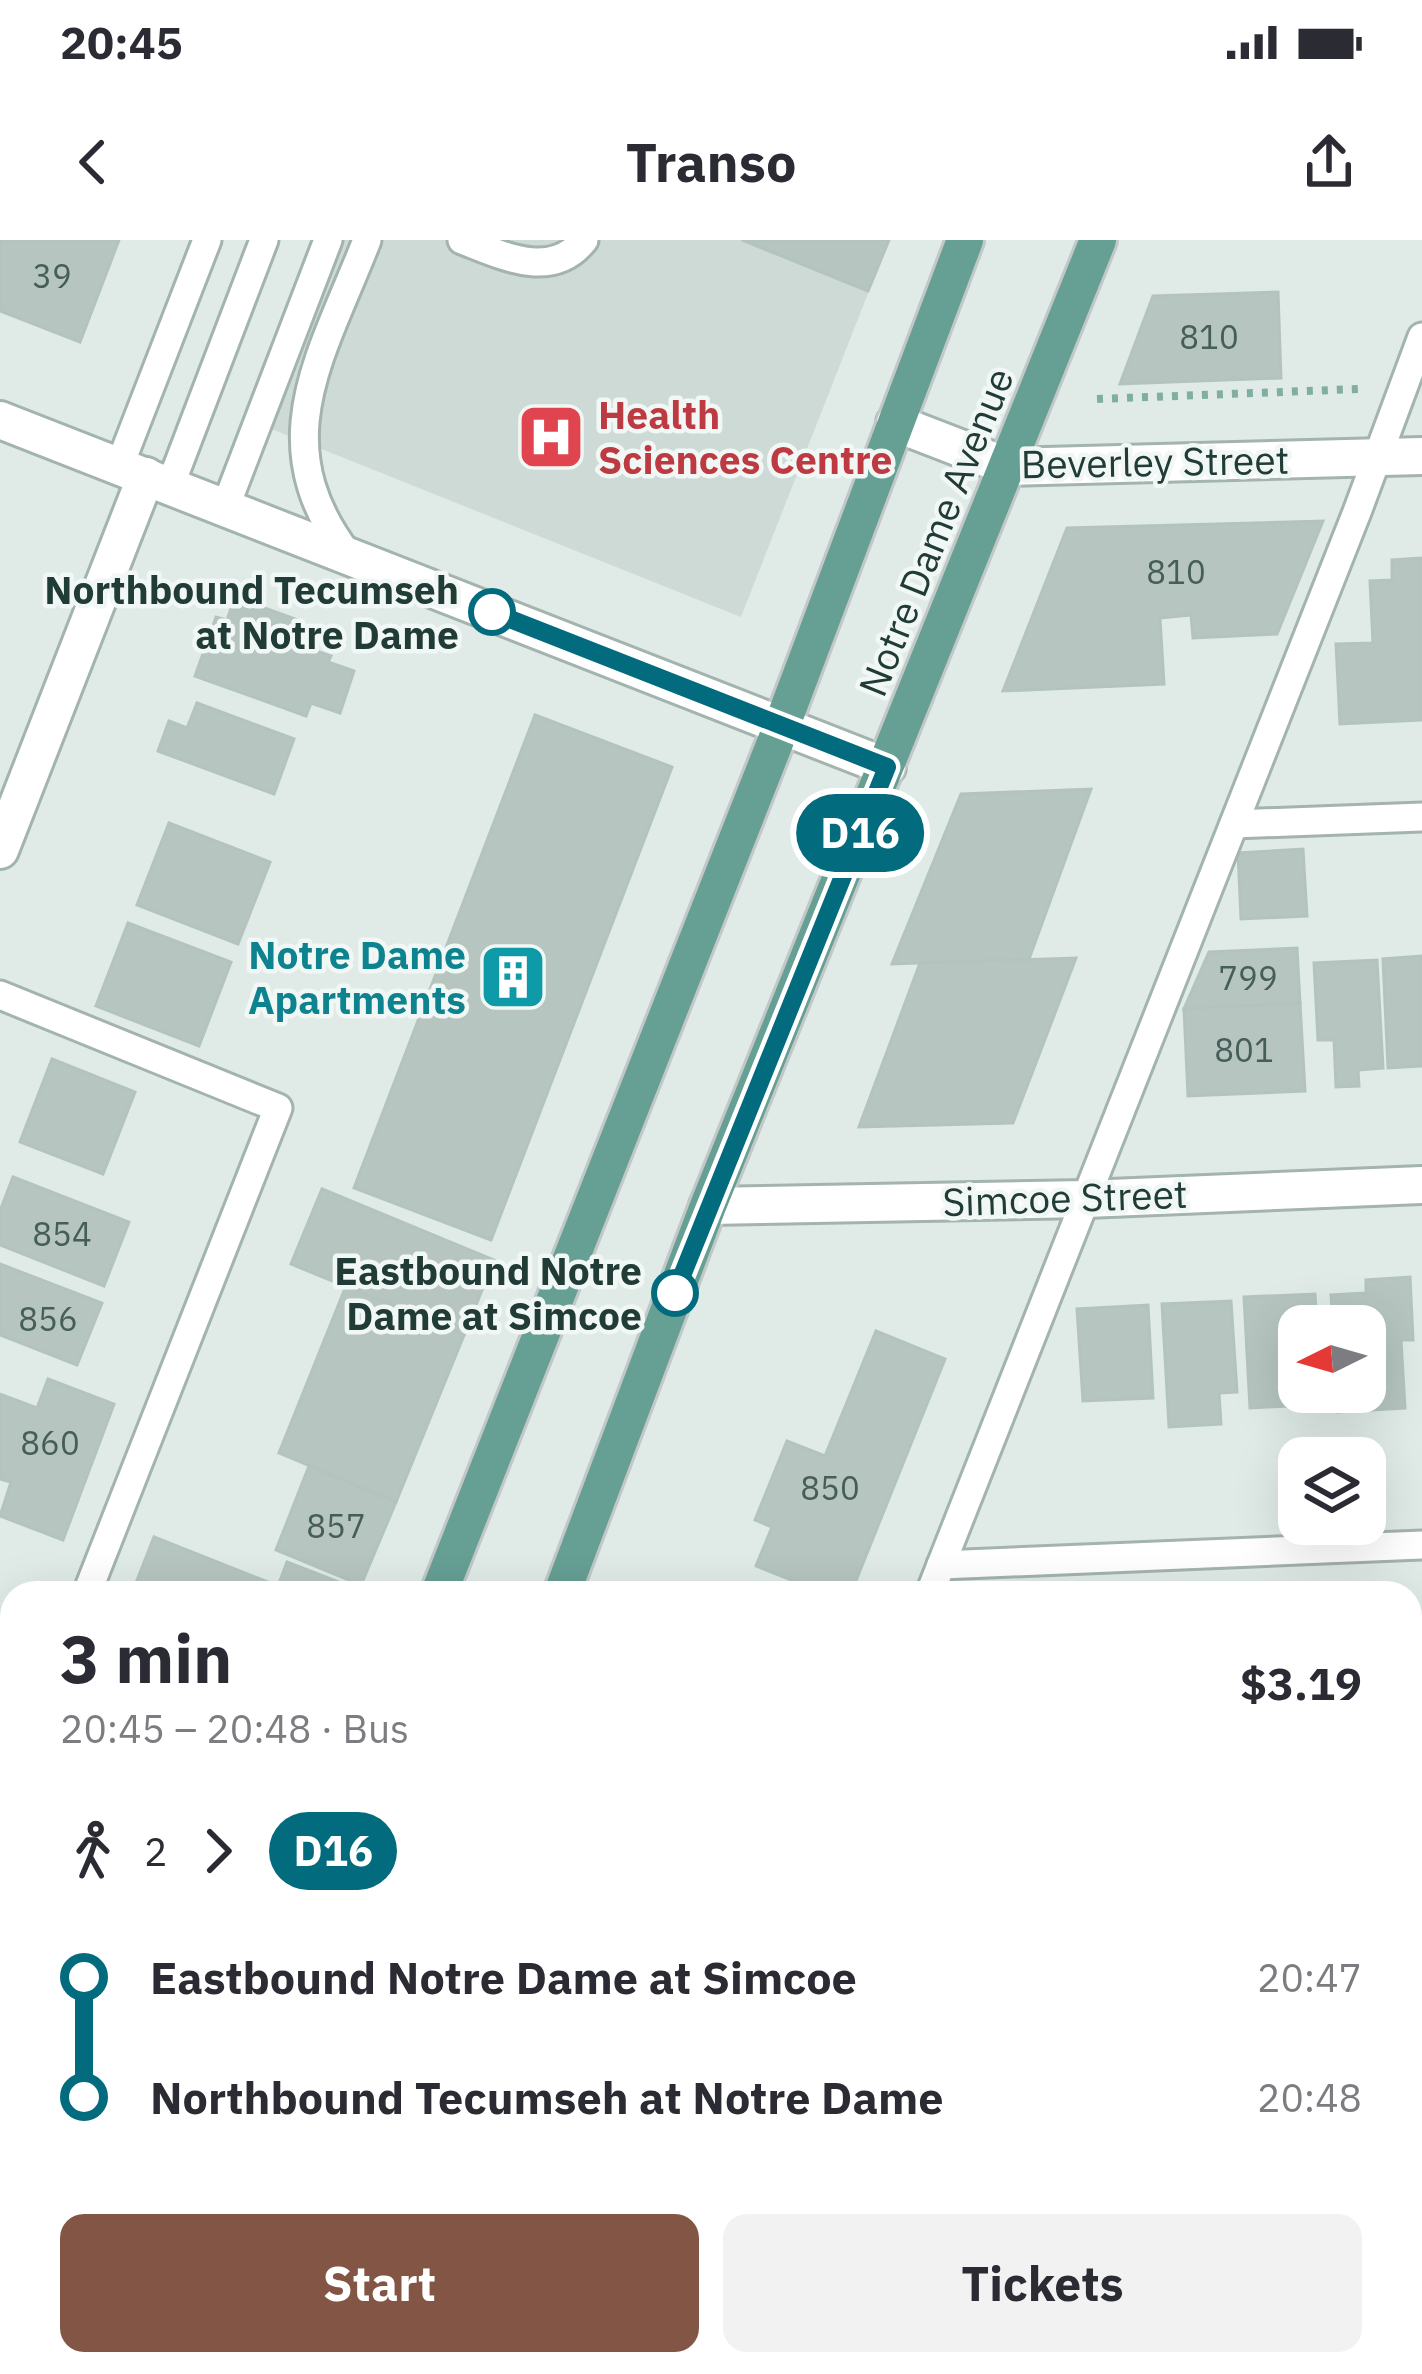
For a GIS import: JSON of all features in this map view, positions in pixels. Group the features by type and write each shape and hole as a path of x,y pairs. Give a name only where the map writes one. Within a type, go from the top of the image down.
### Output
{"main road":[{"name":"Notre Dame Avenue","path":"444,1581 782,725 965,240"},
{"name":"Notre Dame Avenue","path":"567,1581 708,1206 1098,240"}],"street":[{"path":"0,420 887,767"},
{"name":"Beverley Street","path":"895,423 1009,467 1422,455"},
{"path":"0,850 145,476"},
{"name":"Simcoe Street","path":"708,1206 1086,1199 1422,1185"}],"lane":[{"path":"145,476 207,240"},
{"path":"145,476 264,240"},
{"path":"225,508 328,240"},
{"path":"348,555 326,526 311,491 303,459 302,424 313,379 367,240"},
{"path":"462,240 528,263 550,262 577,249 584,240"},
{"path":"935,1581 1422,338"},
{"path":"1234,824 1422,818"},
{"path":"0,995 278,1108 92,1581"},
{"path":"941,1565 1422,1545"}],"path":[{"path":"1097,399 1404,388"}],"shaded area":[{"name":"Health Sciences Centre","path":"318,240 889,240 741,617 249,420"}],"building":[{"path":"0,240 119,240 80,342 0,311"},
{"path":"742,240 889,240 868,291"},
{"path":"1278,292 1281,378 1120,384 1153,296"},
{"path":"1323,521 1277,634 1193,638 1191,615 1160,618 1164,684 1003,691 1067,528"},
{"path":"1422,558 1422,720 1340,724 1336,644 1373,643 1370,581 1392,580 1392,560"},
{"path":"235,597 303,622 295,644 331,656 328,662 354,671 340,713 311,703 306,716 195,676 216,617 227,620"},
{"path":"197,703 294,739 274,794 158,751 169,721 187,728"},
{"name":"Notre Dame Apartments","path":"535,715 672,767 491,1240 354,1188"},
{"path":"1091,789 1029,959 892,964 961,794"},
{"path":"169,823 270,862 238,944 137,905"},
{"path":"1303,849 1307,916 1241,919 1238,853"},
{"path":"128,923 231,962 199,1046 96,1006"},
{"path":"1297,948 1300,1003 1184,1009 1209,952"},
{"path":"1422,956 1422,1066 1388,1068 1383,959"},
{"path":"1076,958 1013,1123 859,1127 920,963"},
{"path":"1377,960 1383,1068 1358,1070 1359,1086 1336,1087 1334,1040 1318,1040 1314,963"},
{"path":"1300,1003 1305,1091 1188,1096 1184,1009"},
{"path":"52,1059 135,1092 103,1174 20,1142"},
{"path":"13,1177 129,1222 104,1286 0,1245 0,1211"},
{"path":"322,1189 494,1260 464,1335 291,1264"},
{"path":"0,1264 102,1303 77,1365 0,1335"},
{"path":"1410,1277 1413,1340 1401,1340 1405,1408 1386,1409 1386,1305 1332,1305 1331,1295 1366,1293 1366,1280"},
{"path":"346,1286 464,1335 396,1502 279,1453"},
{"path":"1315,1294 1316,1305 1278,1305 1278,1406 1250,1408 1244,1297"},
{"path":"1231,1301 1237,1392 1219,1393 1221,1424 1169,1427 1162,1304"},
{"path":"1148,1305 1153,1398 1083,1401 1077,1309"},
{"path":"876,1331 945,1359 856,1581 794,1581 756,1566 772,1527 755,1520 787,1441 825,1456"},
{"path":"48,1379 114,1404 63,1540 0,1516 11,1482 0,1479 0,1394 37,1408"},
{"path":"309,1466 396,1502 363,1581 351,1581 276,1550"},
{"path":"154,1537 265,1581 137,1581"},
{"path":"287,1562 336,1581 280,1581"}],"bus line":[{"name":"D16","path":"492,612 887,767 675,1293"}],"place":[{"name":"Health Sciences Centre","path":"551,437"},
{"name":"Northbound Tecumseh at Notre Dame","path":"492,612"},
{"name":"Notre Dame Apartments","path":"513,977"},
{"name":"Eastbound Notre Dame at Simcoe","path":"675,1293"}]}
